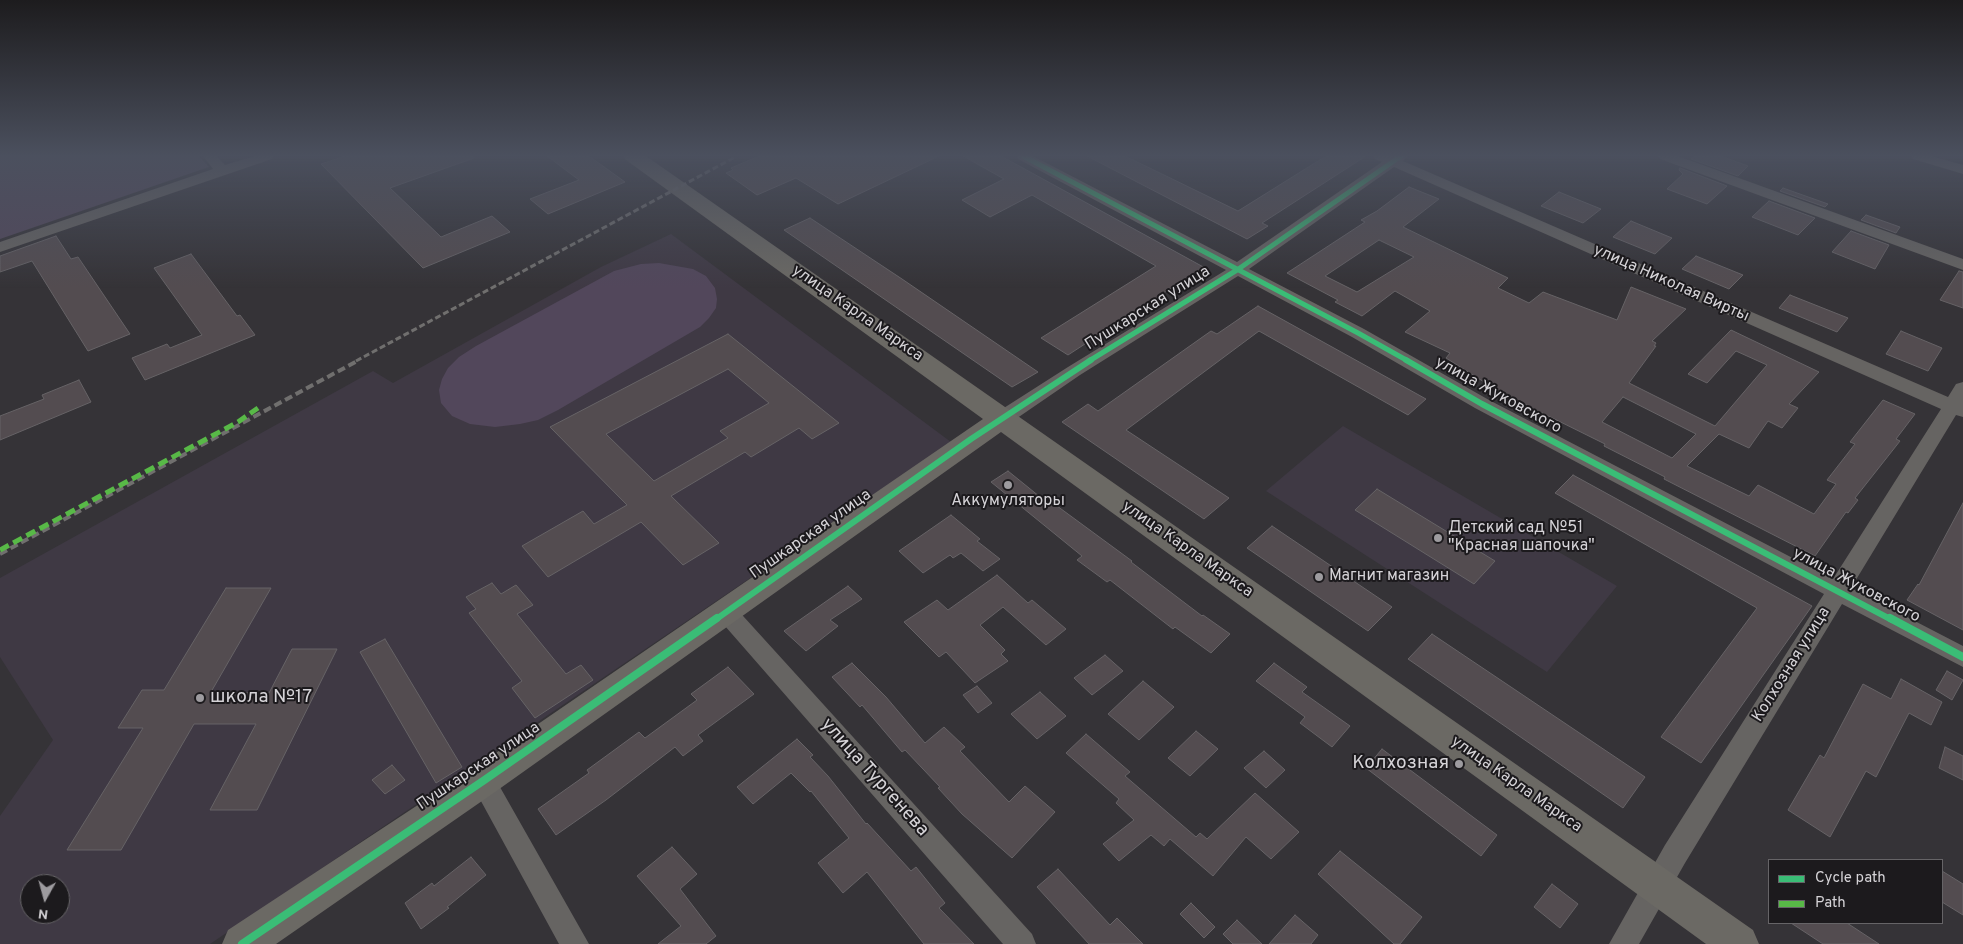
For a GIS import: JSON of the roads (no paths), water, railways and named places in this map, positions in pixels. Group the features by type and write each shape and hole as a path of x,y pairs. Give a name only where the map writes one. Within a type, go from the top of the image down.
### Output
{"main road":[{"name":"улица Карла Маркса","path":"695,200 1739,944"},
{"name":"Пушкарская улица","path":"242,944 483,781 971,438 1003,418"}],"street":[{"path":"0,247 137,200"},
{"name":"улица Жуковского","path":"1106,200 1358,333 1482,404 1963,657"},
{"name":"Пушкарская улица","path":"1003,418 1074,371 1237,270 1333,200"},
{"name":"улица Николая Вирты","path":"1489,200 1959,402"},
{"path":"1785,200 1963,265"},
{"name":"Колхозная улица","path":"1623,944 1657,885 1838,592 1959,402"},
{"name":"улица Тургенева","path":"726,612 1022,944"},
{"path":"483,781 575,944"}],"railway":[{"path":"356,361 655,200"},
{"path":"0,554 359,360"}],"place":[{"name":"Аккумуляторы","path":"1008,485"},
{"name":"Детский сад №51 \"Красная шапочка\"","path":"1438,538"},
{"name":"Магнит магазин","path":"1319,577"},
{"name":"школа №17","path":"200,698"},
{"name":"Колхозная","path":"1459,764"}]}
